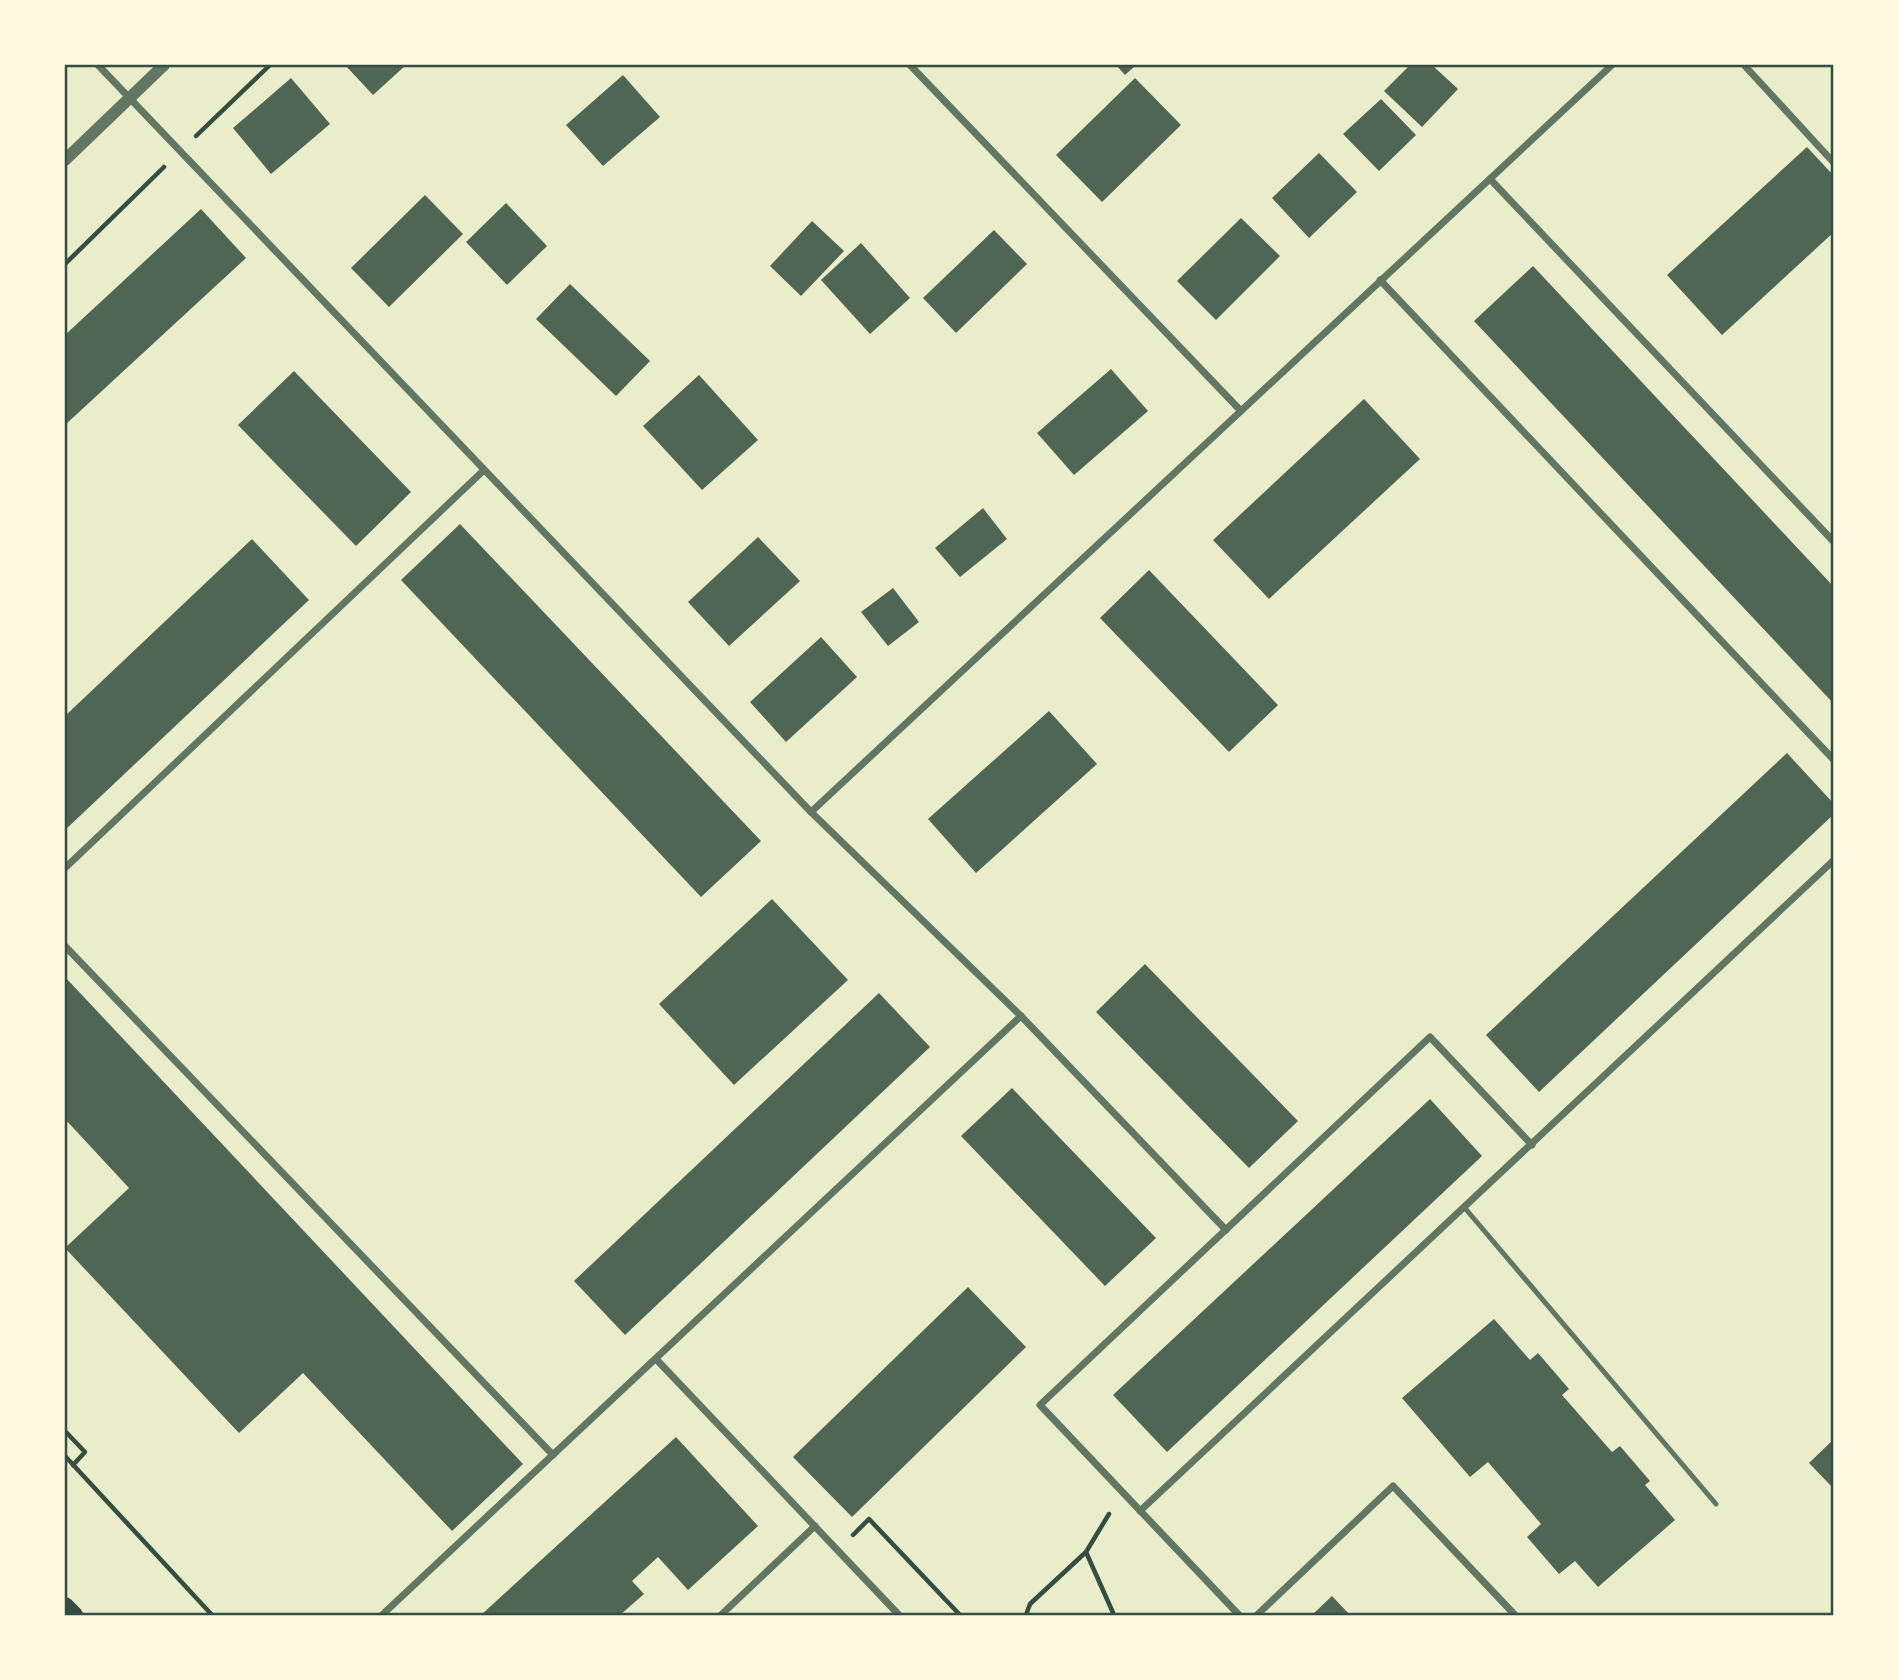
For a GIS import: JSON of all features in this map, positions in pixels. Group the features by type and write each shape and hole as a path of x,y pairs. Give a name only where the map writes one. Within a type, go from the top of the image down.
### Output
{"main road":[{"path":"65,1606 74,1615"}],"street":[{"path":"98,65 811,812 1021,1016 1226,1230"},
{"path":"65,160 164,65"},
{"path":"909,65 1241,411"},
{"path":"811,812 1612,65"},
{"path":"1744,65 1834,163"},
{"path":"1490,179 1834,542"},
{"path":"1380,280 1834,760"},
{"path":"65,868 484,470"},
{"path":"1140,1511 1834,860"},
{"path":"65,946 553,1455"},
{"path":"382,1615 1021,1016"},
{"path":"1239,1615 1040,1405 1430,1037 1532,1145"},
{"path":"656,1359 899,1615"},
{"path":"1257,1615 1394,1486 1515,1615"},
{"path":"721,1615 815,1526"}],"lane":[{"path":"1464,1206 1716,1504"}],"path":[{"path":"65,1431 85,1452 73,1465"},
{"path":"65,1456 212,1615"},
{"path":"1026,1615 1030,1604 1086,1552 1123,1492"},
{"path":"837,1550 869,1520 960,1615"},
{"path":"1086,1552 1114,1615"}],"building":[{"path":"345,65 406,65 373,95"},
{"path":"1116,65 1136,65 1125,75"},
{"path":"1410,65 1432,65 1458,89 1422,127 1384,91"},
{"path":"623,75 660,117 603,166 566,125"},
{"path":"291,78 330,124 271,174 233,128"},
{"path":"1135,78 1181,125 1102,202 1056,155"},
{"path":"1381,99 1416,135 1379,171 1343,134"},
{"path":"1807,147 1834,176 1834,232 1722,335 1667,275"},
{"path":"1319,153 1357,192 1309,238 1272,198"},
{"path":"425,195 463,234 389,307 351,268"},
{"path":"506,203 547,246 507,285 466,242"},
{"path":"201,209 246,258 65,425 65,335"},
{"path":"1241,218 1280,256 1216,320 1177,281"},
{"path":"812,221 844,251 801,296 770,266"},
{"path":"994,230 1027,264 956,333 923,298"},
{"path":"861,243 910,298 870,334 821,280"},
{"path":"1533,266 1834,587 1834,704 1474,321"},
{"path":"570,284 650,361 616,396 536,319"},
{"path":"1111,369 1148,411 1074,475 1037,433"},
{"path":"294,371 411,492 356,546 238,425"},
{"path":"699,375 758,440 702,490 643,426"},
{"path":"1364,399 1420,459 1269,599 1213,540"},
{"path":"983,508 1007,539 960,577 935,548"},
{"path":"460,524 761,841 701,897 401,580"},
{"path":"758,537 800,581 729,646 688,602"},
{"path":"252,539 309,600 65,830 65,716"},
{"path":"1149,570 1278,705 1229,752 1100,618"},
{"path":"893,588 919,622 888,646 861,612"},
{"path":"821,637 857,677 786,742 750,702"},
{"path":"1049,711 1097,764 976,873 928,819"},
{"path":"1787,753 1834,804 1834,814 1539,1092 1486,1035"},
{"path":"772,899 848,980 734,1085 659,1004"},
{"path":"1145,964 1298,1121 1249,1168 1096,1012"},
{"path":"65,977 523,1464 452,1531 303,1373 239,1433 65,1248 129,1188 65,1119"},
{"path":"879,993 930,1047 625,1335 574,1281"},
{"path":"1012,1088 1156,1238 1105,1286 961,1136"},
{"path":"1430,1099 1482,1156 1167,1452 1113,1395"},
{"path":"968,1287 1026,1347 852,1517 793,1457"},
{"path":"1494,1319 1530,1360 1538,1353 1569,1389 1562,1395 1612,1452 1620,1446 1650,1481 1645,1485 1675,1520 1598,1587 1575,1561 1559,1574 1527,1537 1541,1524 1488,1462 1470,1477 1402,1398"},
{"path":"676,1437 758,1526 688,1590 658,1557 632,1581 644,1594 620,1615 481,1615"},
{"path":"1834,1439 1834,1489 1809,1463"},
{"path":"1332,1596 1350,1615 1312,1615"}]}
